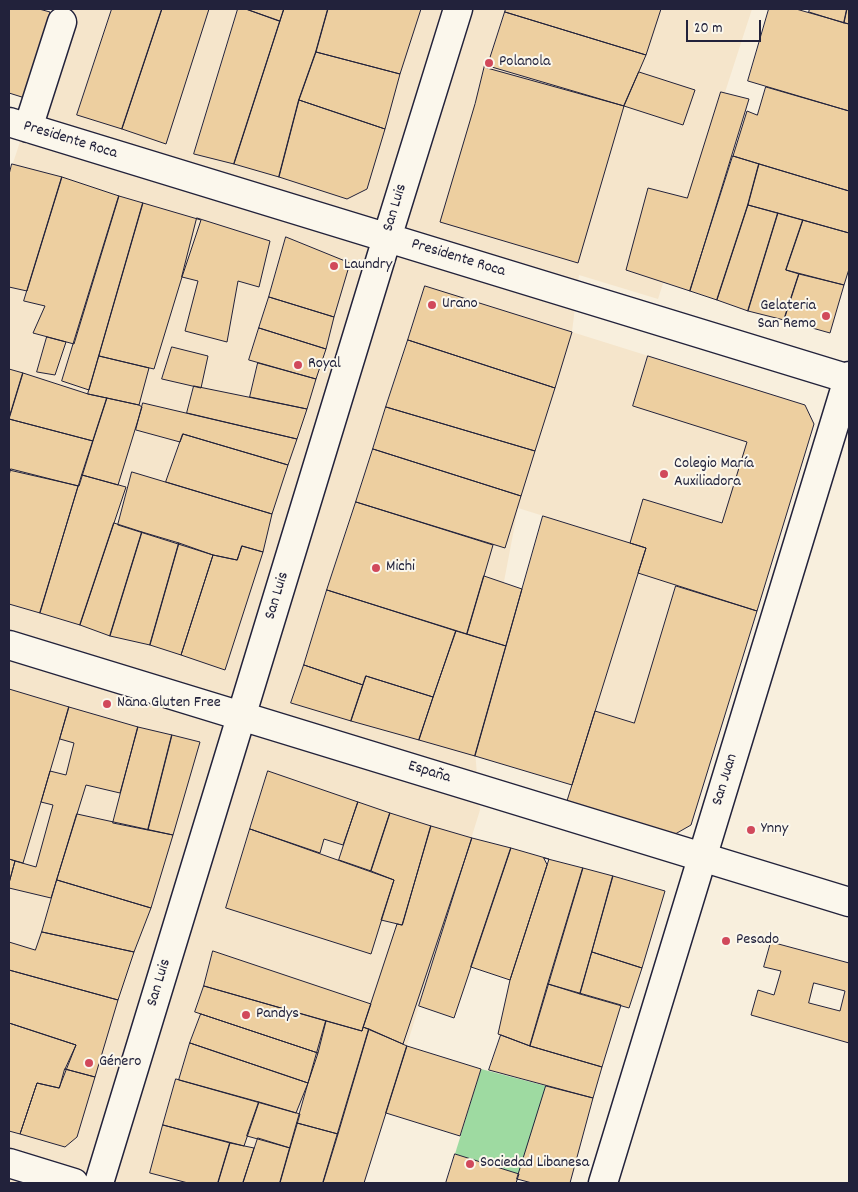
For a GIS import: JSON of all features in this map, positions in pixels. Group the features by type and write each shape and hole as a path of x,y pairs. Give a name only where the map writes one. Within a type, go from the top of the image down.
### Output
{"street":[{"name":"San Luis","path":"99,1183 386,238 458,9"},
{"path":"18,125 62,22"},
{"name":"Presidente Roca","path":"18,125 849,378"},
{"name":"San Juan","path":"603,1183 849,378"},
{"name":"España","path":"9,646 849,902"},
{"path":"9,1163 74,1183"}],"shaded area":[{"path":"64,9 752,9 658,299 579,275 572,332 805,405 814,424 691,825 566,804 646,548 518,508 474,739 480,810 364,1183 9,1183 9,175"}],"green space":[{"path":"481,1069 546,1086 519,1174 455,1154"}],"building":[{"path":"9,9 39,9 50,12 25,98 9,93"},
{"path":"112,9 162,9 122,129 77,115"},
{"path":"162,9 209,9 166,144 122,129"},
{"path":"238,9 246,9 280,21 234,164 194,154"},
{"path":"246,9 284,9 280,21"},
{"path":"284,9 328,9 316,52 299,100 279,177 234,164"},
{"path":"328,9 421,9 400,74 316,52"},
{"path":"506,9 661,9 646,55 505,12"},
{"path":"769,9 796,9 849,24 849,111 748,81"},
{"path":"810,9 847,9 844,23 809,12"},
{"path":"847,9 849,9 849,24 844,23"},
{"path":"505,12 646,55 624,106 487,68"},
{"path":"316,52 400,74 385,129 299,100"},
{"path":"485,65 624,106 578,263 440,222"},
{"path":"639,72 695,90 683,125 624,106"},
{"path":"766,87 849,111 849,191 733,156 747,111 757,115"},
{"path":"721,92 749,99 690,291 626,270 648,188 687,198"},
{"path":"299,100 385,129 367,189 347,199 279,177"},
{"path":"733,156 759,164 748,205 717,300 690,291"},
{"path":"12,164 62,177 27,291 9,287 9,175"},
{"path":"759,164 849,191 849,233 748,205"},
{"path":"62,177 119,196 74,344 33,333 45,306 24,301"},
{"path":"119,196 143,203 89,390 62,381"},
{"path":"143,203 201,220 154,369 99,356"},
{"path":"748,205 778,213 748,311 717,300"},
{"path":"778,213 803,220 786,270 799,274 784,320 748,311"},
{"path":"197,218 270,241 259,287 238,281 227,342 185,331 198,281 182,277"},
{"path":"803,220 849,233 849,269 844,285 786,270"},
{"path":"286,237 350,263 334,317 269,297"},
{"path":"799,274 844,285 830,333 784,320"},
{"path":"425,286 572,332 555,388 408,340"},
{"path":"269,297 334,317 326,349 259,328"},
{"path":"259,328 326,349 316,379 249,360"},
{"path":"47,337 66,342 55,375 37,372"},
{"path":"408,340 555,388 535,451 386,407"},
{"path":"172,347 208,356 201,388 162,379"},
{"path":"99,356 149,368 139,405 88,394"},
{"path":"648,356 805,405 814,424 757,611 638,573 646,548 630,543 643,499 722,523 747,442 633,406"},
{"path":"258,363 316,379 307,409 250,397"},
{"path":"9,369 23,373 9,419"},
{"path":"23,373 88,394 107,398 93,441 9,419"},
{"path":"194,386 307,409 297,439 187,413"},
{"path":"107,398 142,407 118,485 82,475"},
{"path":"143,403 297,439 288,465 183,434 180,442 136,430"},
{"path":"386,407 535,451 521,496 373,449"},
{"path":"9,419 93,441 79,486 9,470"},
{"path":"183,434 288,465 272,514 166,482"},
{"path":"373,449 521,496 505,548 356,502"},
{"path":"11,469 78,486 40,613 9,604 9,476"},
{"path":"132,472 272,514 263,552 242,546 237,560 213,555 118,525"},
{"path":"82,475 126,487 80,625 40,613"},
{"path":"356,502 493,545 467,634 327,590"},
{"path":"543,516 646,548 572,785 475,756"},
{"path":"114,523 142,532 110,636 80,625"},
{"path":"142,532 179,543 150,645 110,636"},
{"path":"179,543 213,555 181,655 150,645"},
{"path":"242,546 263,552 225,670 181,655 213,555 237,560"},
{"path":"484,576 522,589 506,646 467,634"},
{"path":"676,586 757,611 691,825 670,837 566,804 595,711 634,723"},
{"path":"327,590 456,631 433,697 366,676 363,685 304,665"},
{"path":"456,631 506,646 475,756 419,740"},
{"path":"304,665 363,685 351,721 291,703"},
{"path":"366,676 433,697 419,740 351,721"},
{"path":"9,689 69,707 23,863 9,859"},
{"path":"69,707 138,727 120,793 86,785 51,898 9,888 9,883 15,861 36,867 53,805 41,802 50,771 66,775 74,743 60,739"},
{"path":"138,727 172,735 148,830 113,823"},
{"path":"172,735 200,742 173,835 148,830"},
{"path":"268,771 358,802 343,845 324,839 320,853 250,829"},
{"path":"358,802 390,813 371,871 339,860"},
{"path":"390,813 431,826 402,925 381,920 394,880 371,871"},
{"path":"77,814 173,835 151,908 57,880"},
{"path":"431,826 472,838 403,1044 363,1027 397,924 402,925"},
{"path":"250,829 394,880 371,954 226,908"},
{"path":"472,838 511,848 454,1018 419,1006"},
{"path":"511,848 549,859 510,980 471,967"},
{"path":"544,858 583,868 530,1046 498,1034 510,980 547,865"},
{"path":"9,859 15,861 9,883"},
{"path":"583,868 613,876 580,994 548,984"},
{"path":"613,876 665,891 642,968 592,952"},
{"path":"57,880 151,908 134,952 42,932"},
{"path":"42,932 134,952 118,1000 9,970 9,942 35,950"},
{"path":"771,942 849,963 849,1043 751,1015 758,990 774,995 781,971 764,967","holes":["814,983 845,991 840,1011 809,1003"]},
{"path":"213,951 371,1004 362,1031 204,986"},
{"path":"592,952 642,968 629,1008 580,994"},
{"path":"9,970 118,1000 95,1077 65,1069 76,1045 9,1023"},
{"path":"548,984 621,1005 602,1067 530,1046"},
{"path":"204,986 326,1021 318,1053 195,1012"},
{"path":"201,1014 318,1053 308,1083 190,1043"},
{"path":"326,1021 362,1031 363,1027 369,1029 338,1134 297,1123"},
{"path":"9,1023 76,1045 59,1088 37,1083 20,1134 9,1131"},
{"path":"369,1029 407,1046 364,1183 323,1183"},
{"path":"501,1035 530,1046 602,1067 593,1098 489,1070"},
{"path":"190,1043 308,1083 296,1113 179,1080"},
{"path":"407,1046 481,1069 460,1136 386,1113"},
{"path":"65,1069 95,1077 77,1137 65,1147 20,1134 37,1083 59,1088"},
{"path":"176,1079 259,1102 244,1146 163,1125"},
{"path":"546,1086 593,1098 570,1183 532,1183 517,1179"},
{"path":"259,1102 300,1114 290,1148 247,1136"},
{"path":"297,1123 338,1134 323,1183 280,1183"},
{"path":"163,1125 230,1143 218,1183 188,1183 150,1173"},
{"path":"258,1138 290,1148 280,1183 243,1183"},
{"path":"230,1143 254,1148 243,1183 218,1183"},
{"name":"Sociedad Libanesa","path":"455,1154 519,1174 516,1183 446,1183"}],"place":[{"name":"Polanola","path":"489,63"},
{"name":"Laundry","path":"334,266"},
{"name":"Urano","path":"432,305"},
{"name":"Gelateria San Remo","path":"826,316"},
{"name":"Royal","path":"298,365"},
{"name":"Colegio María Auxiliadora","path":"664,474"},
{"name":"Michi","path":"376,568"},
{"name":"Nana Gluten Free","path":"107,704"},
{"name":"Ynny","path":"751,830"},
{"name":"Pesado","path":"726,941"},
{"name":"Pandys","path":"246,1015"},
{"name":"Género","path":"89,1063"},
{"name":"Sociedad Libanesa","path":"470,1164"}]}
